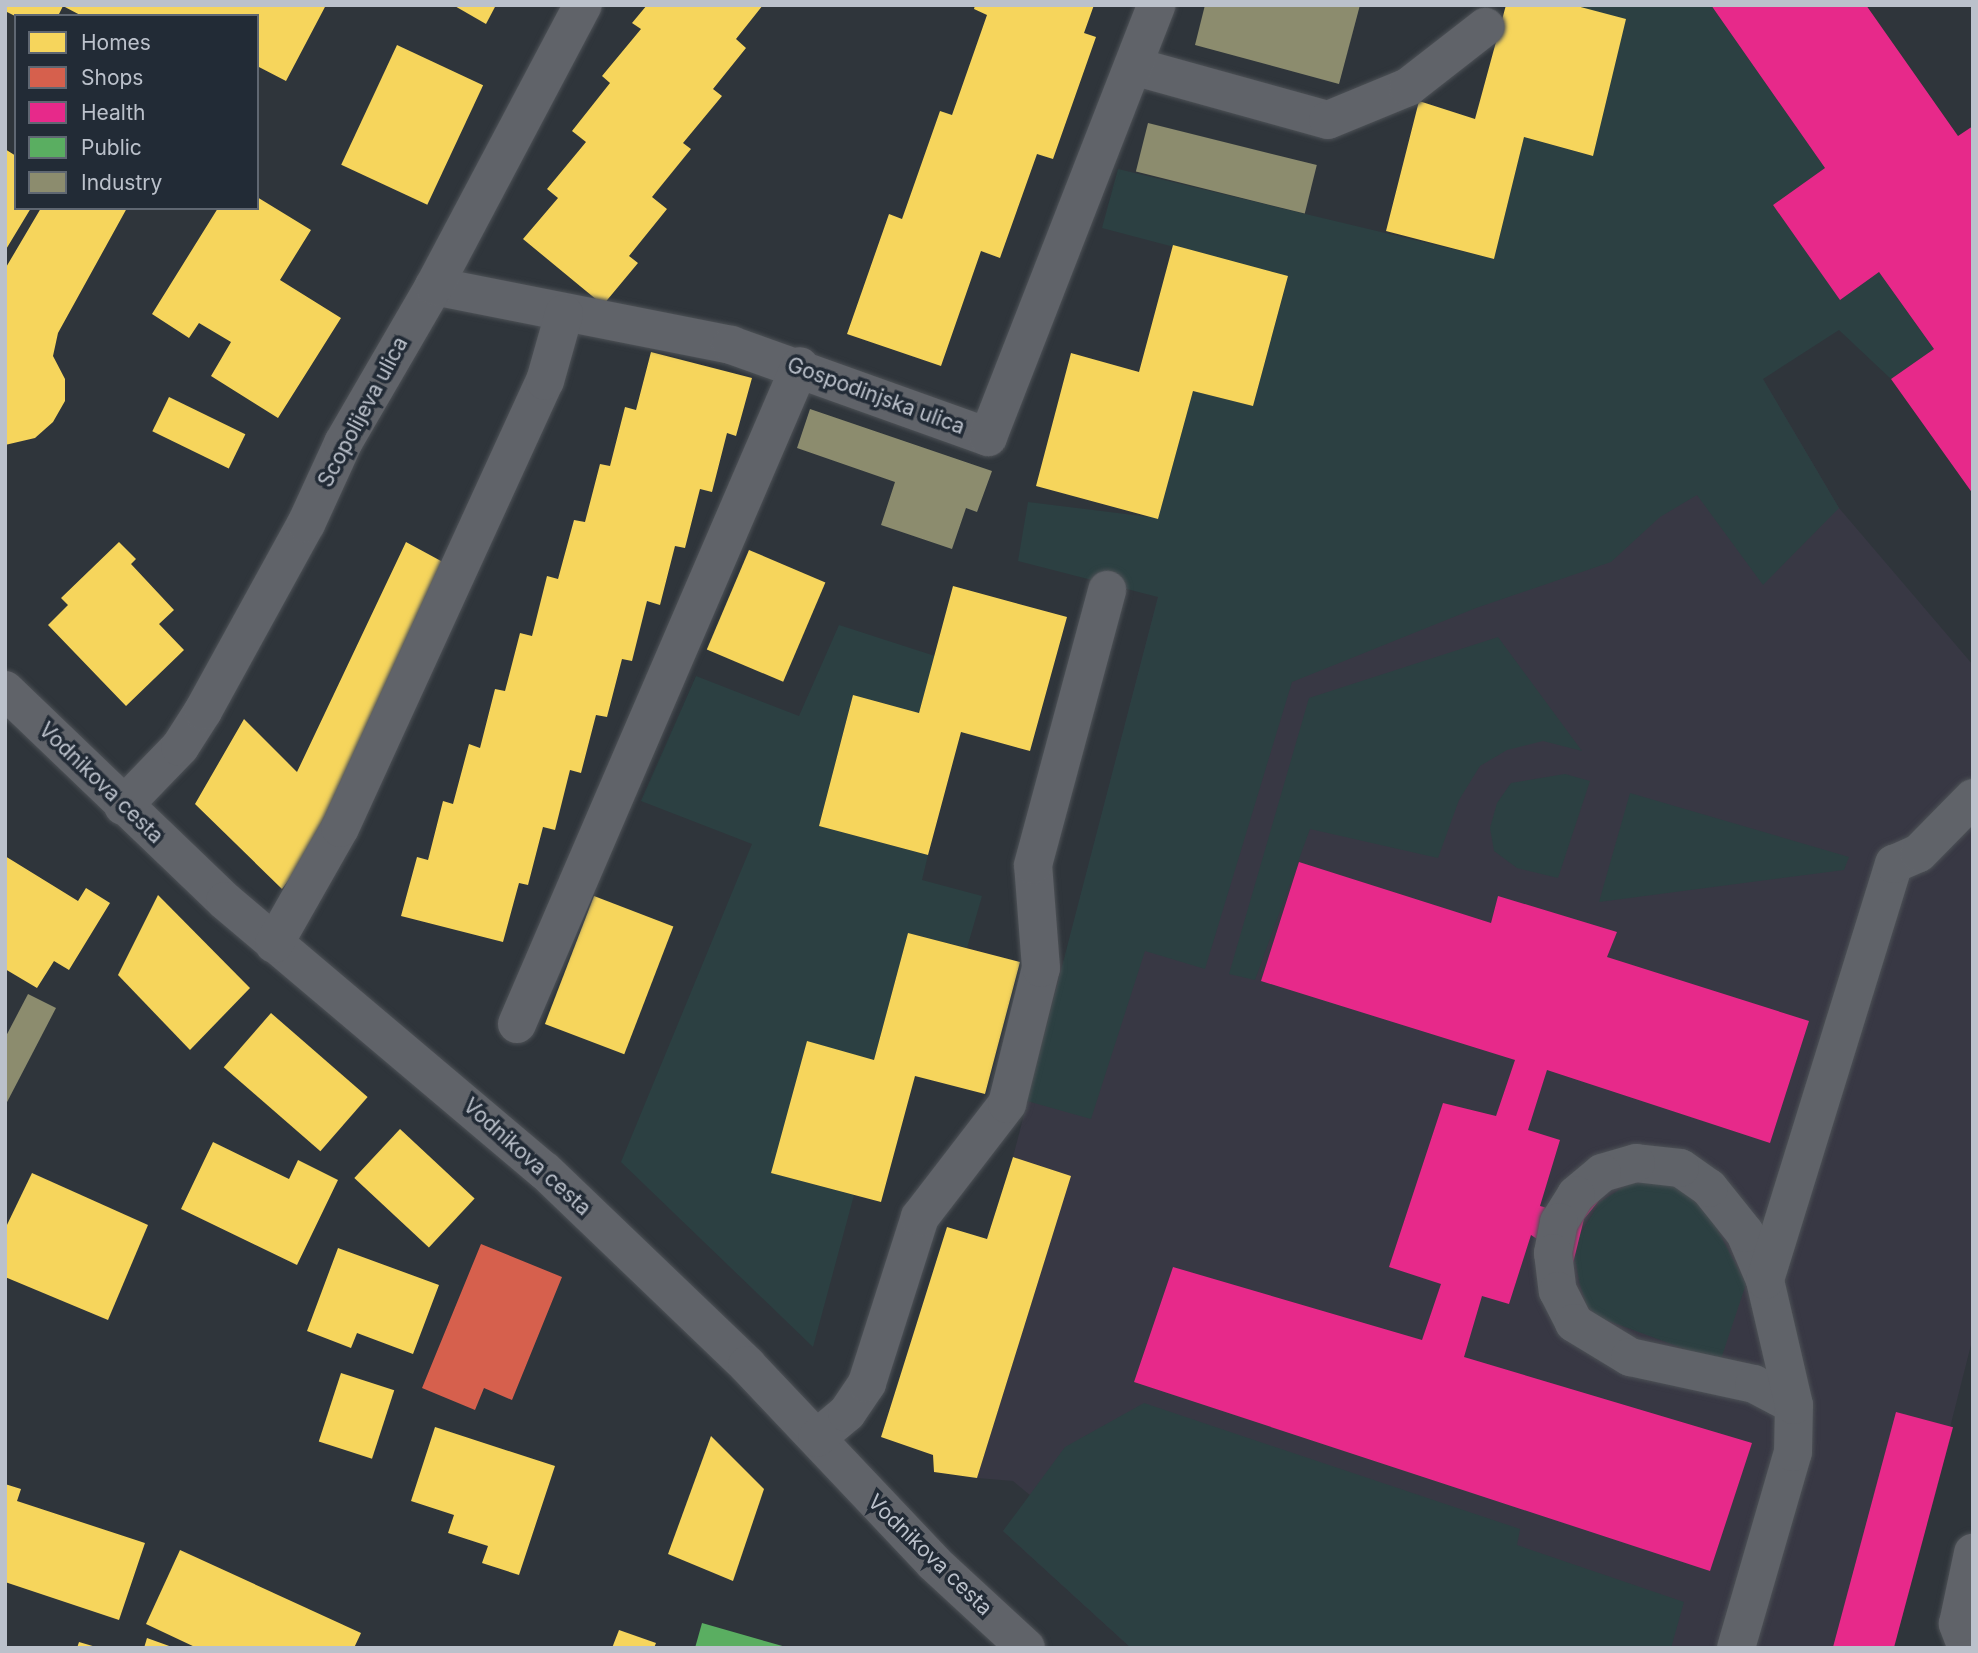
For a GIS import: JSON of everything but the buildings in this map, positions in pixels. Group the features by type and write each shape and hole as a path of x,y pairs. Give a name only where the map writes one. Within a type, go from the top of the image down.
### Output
{"street":[{"name":"Scopolijeva ulica","path":"123,806 180,747 204,711 306,524 343,443 434,286 583,5"},
{"name":"Gospodinjska ulica","path":"434,286 564,314 731,345 800,366 988,437 1156,5"},
{"path":"1133,66 1328,120 1408,87 1485,27"},
{"path":"274,944 346,815 545,381 564,314"},
{"path":"517,1024 800,366"},
{"path":"817,1438 847,1413 867,1383 920,1217 1007,1104 1041,968 1033,865 1107,590"},
{"name":"Vodnikova cesta","path":"5,690 123,806 274,944 545,1171 817,1438 934,1563 1027,1648"},
{"path":"1765,1280 1894,864 1919,853 1973,798"},
{"path":"1736,1648 1793,1452 1794,1405 1765,1280 1745,1233 1709,1188 1680,1168 1636,1163 1602,1173 1576,1195 1559,1222 1552,1253 1558,1291 1574,1322 1630,1357 1754,1384 1794,1405"},
{"path":"1967,1648 1958,1624 1973,1553"}],"shaded area":[{"path":"1635,162 1839,508 1973,665 1973,1337 1894,1648 1131,1648 1003,1531 1031,1496 1013,1481 977,1478 1070,1176 1013,1157 1158,597"}],"green space":[{"path":"1573,5 1711,5 1825,168 1773,205 1840,299 1879,272 1934,349 1891,379 1839,330 1763,379 1839,508 1763,585 1697,495 1660,517 1611,562 1476,608 1292,682 1205,969 1145,951 1091,1119 1027,1101 1158,597 1018,561 1028,502 1158,518 1193,391 1253,406 1288,277 1102,228 1118,169 1494,259 1524,137 1592,156"},
{"path":"839,625 935,656 919,713 853,695 819,826 928,855 922,880 982,896 967,948 908,933 874,1060 807,1042 772,1173 854,1195 813,1347 621,1162 752,844 641,801 696,676 799,716"},
{"path":"1498,637 1582,751 1543,741 1507,750 1480,766 1459,800 1438,858 1310,829 1255,980 1229,974 1309,698"},
{"path":"1565,774 1590,781 1558,878 1517,868 1494,851 1490,828 1497,803 1511,783"},
{"path":"1630,793 1849,857 1844,870 1599,902"},
{"path":"1664,1182 1687,1192 1707,1210 1746,1284 1720,1362 1598,1317 1587,1306 1580,1285 1575,1258 1580,1234 1600,1202 1630,1183"},
{"path":"1144,1403 1520,1529 1517,1545 1684,1602 1671,1648 1131,1648 1003,1531 1065,1447"}]}
